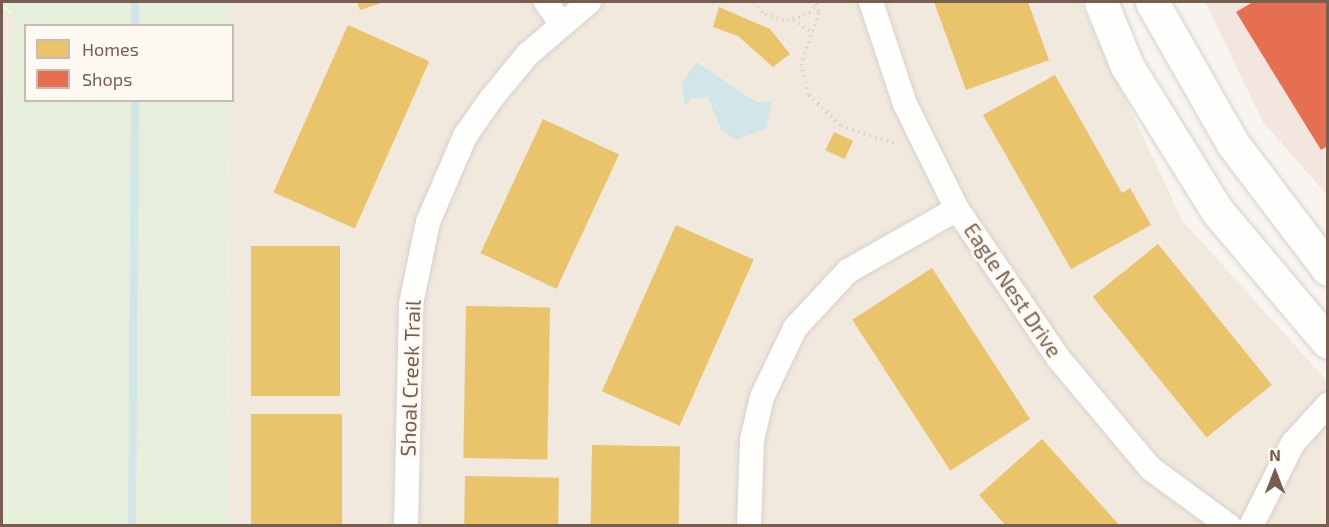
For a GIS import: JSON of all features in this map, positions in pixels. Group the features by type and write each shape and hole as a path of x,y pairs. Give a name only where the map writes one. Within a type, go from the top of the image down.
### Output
{"street":[{"path":"546,2 560,22"},
{"name":"Shoal Creek Trail","path":"406,525 411,304 428,222 465,136 560,22 589,2"},
{"name":"Eagle Nest Drive","path":"871,2 905,104 957,209 1106,422 1150,468 1229,525"},
{"path":"1101,2 1127,66 1218,212 1328,342"},
{"path":"1152,2 1233,144 1328,269"},
{"path":"749,525 752,440 762,397 795,328 848,271 957,209"},
{"path":"1251,525 1293,443 1328,405"}],"path":[{"path":"754,2 765,15 792,20 810,31"},
{"path":"792,20 817,3 819,14 810,31 801,64 809,94 823,112 864,137 898,144"}],"shaded area":[{"path":"230,2 1080,2 1182,220 1327,381 1327,525 228,526 230,102 234,102 234,24 230,24"},
{"path":"1205,2 1327,2 1327,195 1263,122"},
{"path":"2,8 14,16 2,143"},
{"path":"697,62 756,102 772,102 766,129 735,140 721,129 708,98 692,98 685,105 682,82"}],"green space":[{"path":"2,2 230,2 230,24 24,24 24,102 229,102 228,525 2,525 2,143 14,17"}],"building: Homes":[{"path":"357,2 384,2 360,10"},
{"path":"934,2 1028,2 1049,60 966,90"},
{"path":"719,7 770,29 790,54 773,67 738,36 713,27"},
{"path":"348,25 429,61 355,228 274,192"},
{"path":"1055,75 1122,193 1130,188 1151,225 1071,269 983,115"},
{"path":"543,119 619,154 557,289 480,253"},
{"path":"834,132 853,141 845,159 826,150"},
{"path":"676,225 754,260 680,426 602,391"},
{"path":"1158,244 1272,385 1207,438 1093,297"},
{"path":"251,246 340,246 340,396 251,396"},
{"path":"932,268 1030,419 950,471 852,320"},
{"path":"466,306 550,307 547,459 463,458"},
{"path":"251,414 342,414 342,526 251,526"},
{"path":"1042,439 1120,526 1006,526 979,495"},
{"path":"592,445 680,447 679,526 591,526"},
{"path":"465,476 559,478 558,526 464,526"}],"building: Shops":[{"path":"1253,2 1328,2 1328,146 1321,150 1236,12"}],"waterway":[{"path":"135,2 135,24"},
{"path":"132,526 135,102"}]}
